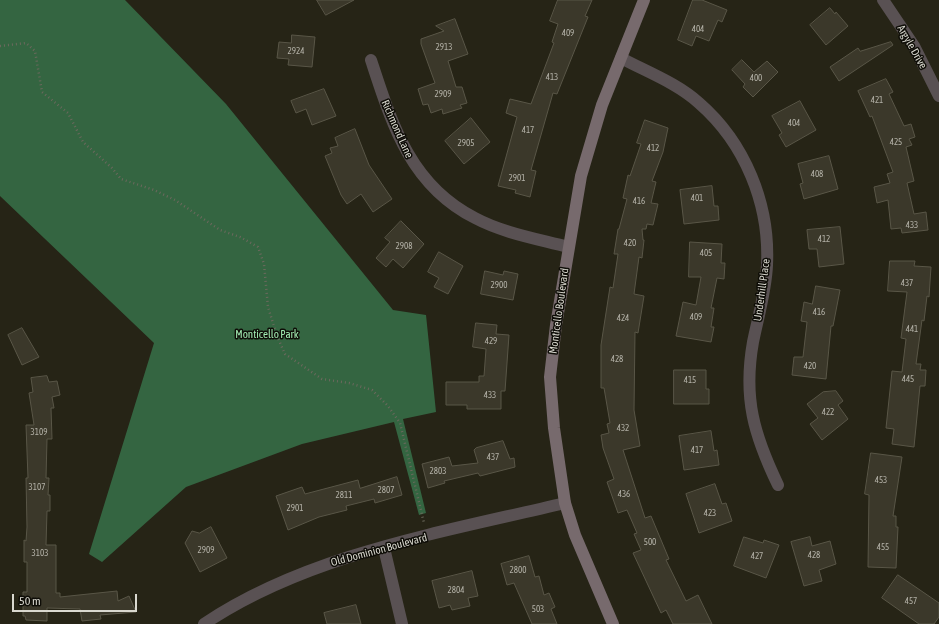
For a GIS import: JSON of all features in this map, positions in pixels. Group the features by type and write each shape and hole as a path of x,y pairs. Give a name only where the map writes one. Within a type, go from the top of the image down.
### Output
{"street":[{"name":"Monticello Boulevard","path":"613,624 574,535 565,503 554,428 550,378 556,325 581,176 602,105 644,0"},
{"name":"Argyle Drive","path":"883,0 914,46 939,96"},
{"name":"Underhill Place","path":"621,58 676,86 699,102 716,119 741,153 748,169 763,212 767,266 753,344 750,374 750,405 762,450 778,485"},
{"name":"Richmond Lane","path":"371,60 387,110 405,150 424,178 441,195 475,218 492,226 568,247"},
{"name":"Old Dominion Boulevard","path":"204,624 227,608 307,571 361,553 565,503"},
{"path":"384,548 402,624"}],"path":[{"path":"0,46 26,43 35,51 42,92 68,113 83,142 112,168 121,180 154,190 168,197 220,230 240,237 258,247 264,264 268,307 277,336 285,354 322,379 349,383 372,390 388,406 400,423 427,537"}],"green space":[{"name":"Monticello Park","path":"0,0 125,0 226,104 393,310 426,315 436,412 403,419 426,513 419,515 394,422 302,444 186,487 102,562 89,554 154,343 0,196"}],"building":[{"path":"317,0 354,0 326,15"},
{"path":"558,0 592,0 585,16 588,17 557,94 553,93 531,170 536,171 530,197 515,193 516,190 498,186 517,117 506,113 510,99 531,104 554,43 552,42 558,24 550,21"},
{"path":"693,0 702,0 727,10 722,22 718,20 709,41 696,36 692,46 678,40"},
{"path":"830,8 835,14 836,12 848,26 826,45 810,25"},
{"path":"455,19 468,54 448,61 456,87 462,87 467,103 460,105 462,108 443,114 442,109 431,113 428,104 423,105 418,89 435,83 421,44 421,39 444,31 436,26"},
{"path":"292,35 315,37 312,67 288,65 289,59 277,58 279,42 291,43"},
{"path":"891,42 893,45 839,81 830,67 858,48 860,51"},
{"path":"742,60 754,72 767,61 778,72 753,97 743,87 745,84 732,70"},
{"path":"886,79 893,92 889,94 904,126 911,124 915,137 909,139 912,145 906,147 914,181 907,183 914,214 926,212 928,230 902,233 901,228 891,229 888,200 877,203 874,187 890,183 887,174 893,172 872,116 870,117 858,91"},
{"path":"324,89 336,116 312,125 306,109 296,113 291,101"},
{"path":"800,101 816,130 786,147 779,135 782,133 772,116"},
{"path":"471,118 490,142 464,164 445,141"},
{"path":"645,120 668,128 663,152 652,181 656,182 651,203 658,204 653,225 647,224 646,229 642,229 644,240 642,258 639,257 634,294 644,296 638,333 635,332 634,410 640,446 623,450 645,518 651,516 669,559 666,560 686,601 698,595 712,624 673,624 666,610 661,613 633,553 641,550 634,534 637,533 627,510 618,513 607,482 614,479 603,448 601,435 609,433 607,424 610,423 604,388 601,388 601,345 610,287 613,288 618,254 614,254 618,229 627,199 623,198 628,175 630,176 641,144 637,143"},
{"path":"355,129 369,165 392,199 373,212 361,194 347,204 341,195 325,156 332,153 330,148 338,146 335,138"},
{"path":"829,156 838,189 804,199 800,184 803,183 798,164"},
{"path":"712,186 714,206 718,206 719,220 684,224 680,190"},
{"path":"401,221 424,244 403,268 393,259 386,267 376,258 390,242 385,238"},
{"path":"840,227 844,264 819,267 817,249 809,249 807,230"},
{"path":"690,242 722,244 721,263 725,263 724,279 717,278 711,308 714,308 711,327 714,327 711,342 676,336 683,302 696,305 701,277 689,277"},
{"path":"439,252 463,266 448,294 434,287 439,278 428,272"},
{"path":"890,261 915,261 914,266 931,267 929,297 927,296 924,321 922,320 916,364 921,364 920,370 926,370 925,386 920,386 914,447 892,444 894,429 886,428 892,371 902,372 906,339 901,338 907,292 888,291"},
{"path":"485,271 503,275 504,271 518,274 513,300 481,294"},
{"path":"816,286 840,290 833,326 831,326 826,379 792,375 794,357 803,357 807,322 801,321 804,302 812,304"},
{"path":"476,323 497,325 496,334 509,335 505,391 501,391 501,409 467,409 467,405 446,405 446,382 479,382 479,376 484,376 486,349 473,347"},
{"path":"22,328 39,357 22,365 8,335"},
{"path":"674,370 706,370 706,389 709,389 709,404 674,404"},
{"path":"47,376 49,382 57,381 60,395 52,397 54,408 51,408 52,439 47,439 46,478 49,478 48,495 50,495 50,511 47,511 46,545 56,545 56,593 60,593 60,597 117,591 118,601 129,596 136,612 100,615 101,619 82,621 80,609 47,608 47,621 26,620 25,616 23,616 23,592 27,592 27,562 24,562 24,540 26,541 27,527 26,478 28,478 26,425 34,425 29,393 33,392 31,378"},
{"path":"836,391 843,401 838,405 848,419 822,440 810,424 818,418 807,404 823,392"},
{"path":"711,431 714,451 717,450 719,465 684,470 679,436"},
{"path":"503,441 510,459 514,458 515,467 480,476 478,473 444,481 445,483 428,488 422,464 449,457 452,466 478,463 474,450 476,448"},
{"path":"871,453 902,457 893,516 896,516 896,527 898,527 896,568 868,567 869,495 865,494"},
{"path":"397,477 402,495 375,503 374,499 346,506 347,510 319,517 288,530 276,496 302,487 305,494 358,480 360,488"},
{"path":"715,484 722,504 726,503 732,521 699,533 686,494"},
{"path":"211,527 227,558 200,572 185,543 192,531 199,533"},
{"path":"744,537 763,543 764,540 779,545 766,578 734,566"},
{"path":"810,537 812,546 830,541 836,564 819,570 822,581 804,586 791,542"},
{"path":"529,556 535,577 539,576 544,595 549,593 555,607 551,609 557,624 532,624 514,583 507,585 501,564"},
{"path":"472,571 478,596 468,598 470,606 452,610 450,605 439,608 432,581"},
{"path":"898,575 939,603 939,617 934,624 919,624 882,598"},
{"path":"356,605 361,624 327,624 324,613"}]}
